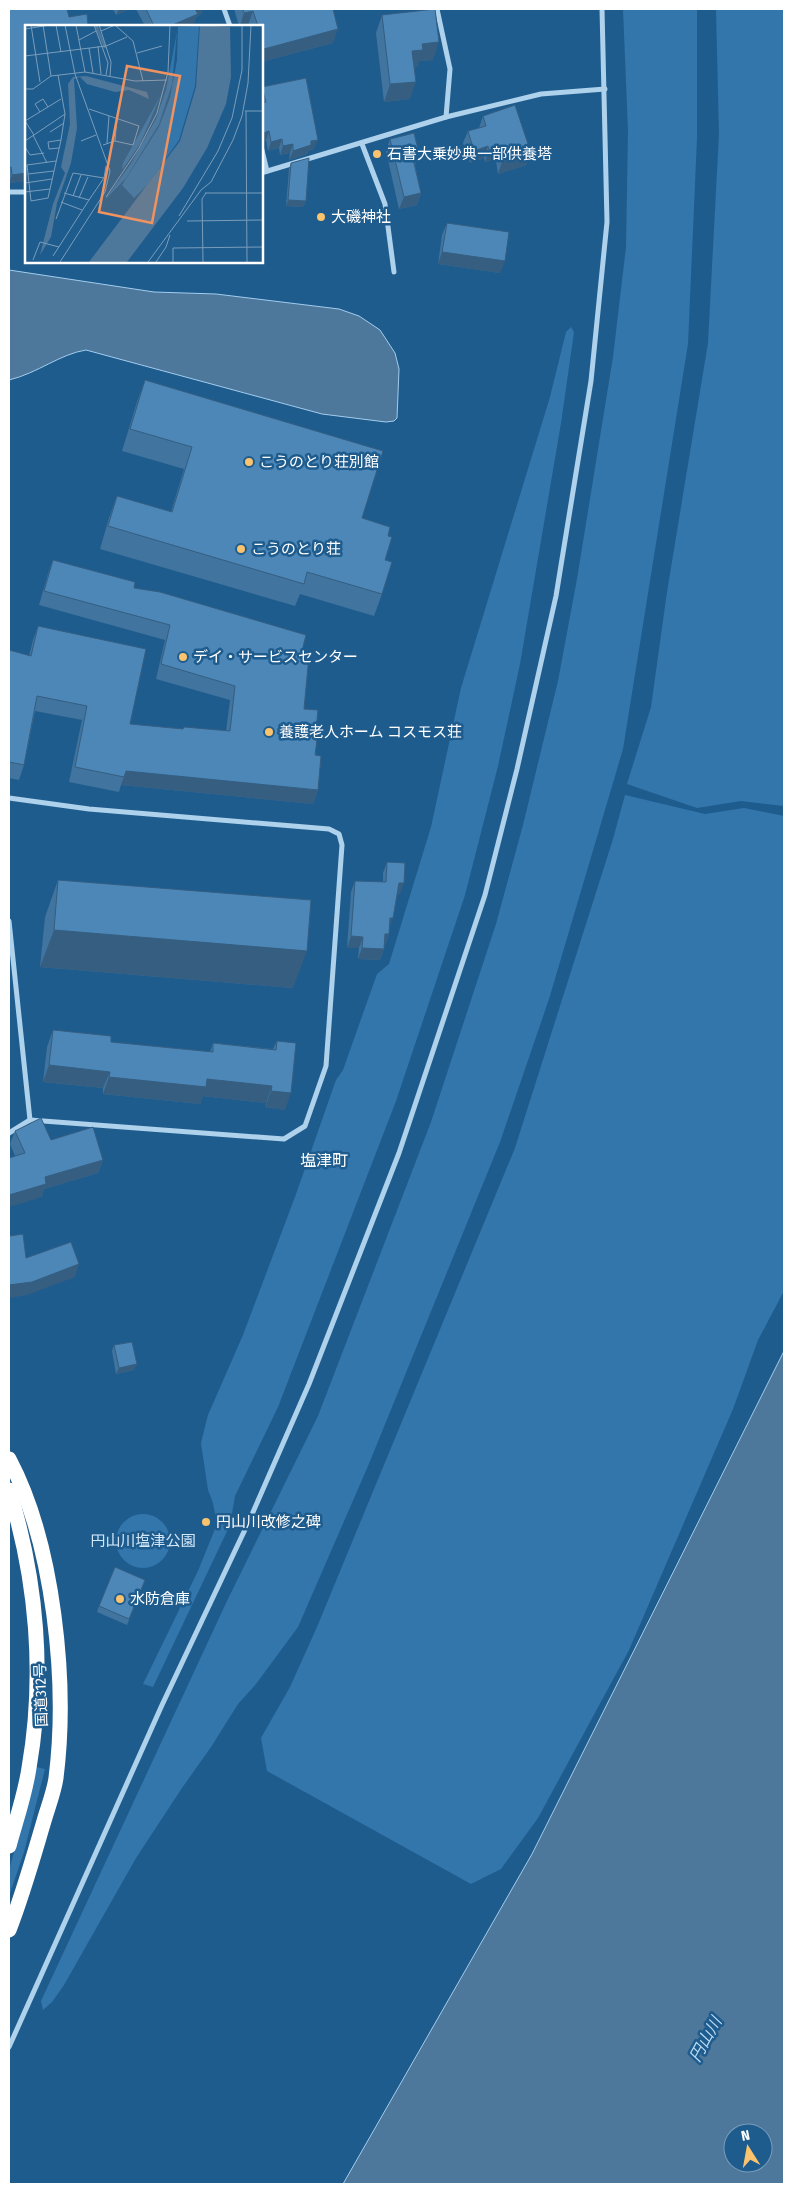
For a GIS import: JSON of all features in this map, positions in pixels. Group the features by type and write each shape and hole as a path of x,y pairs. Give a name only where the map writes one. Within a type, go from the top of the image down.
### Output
{"highway":[{"name":"国道312号","path":"9,1459 30,1506 43,1560 54,1621 61,1720 55,1780 26,1885 9,1930"},
{"name":"国道312号","path":"9,1490 27,1568 36,1622 38,1670 36,1715 29,1770 9,1846"}],"street":[{"path":"224,9 230,25"},
{"path":"437,9 450,69 446,117"},
{"path":"9,2047 162,1705 250,1519 308,1384 399,1153 485,896 518,769 556,596 591,381 607,222 602,9"},
{"path":"262,155 264,172 362,144 446,117 541,94 605,89"},
{"path":"362,144 385,204 394,272"},
{"path":"9,192 25,192"},
{"path":"9,798 89,809 329,829 339,834 342,844 326,1066 304,1126 284,1139 30,1120 9,1133"},
{"path":"9,921 30,1120"}],"green space":[{"path":"623,9 697,9 697,138 688,344 623,749 549,999 500,1142 368,1466 298,1627 256,1684 238,1704 182,1788 136,1858 64,1985 52,2002 43,2010 41,2001 227,1601 318,1416 431,1122 496,924 523,825 558,681 577,579 613,357 626,247 628,131"},
{"path":"716,9 784,9 784,806 741,801 697,808 627,784 651,707 667,592 708,343 719,134"},
{"path":"571,327 574,332 561,423 520,664 498,766 465,895 396,1101 278,1407 235,1496 230,1525 153,1687 143,1684 198,1571 217,1524 213,1503 208,1490 201,1443 208,1415 243,1335 295,1197 336,1080 343,1070 377,974 389,964 431,827 461,688 550,397 566,332"},
{"path":"625,795 705,814 744,808 784,816 784,1291 758,1340 733,1409 629,1650 538,1818 501,1869 471,1884 267,1771 261,1738 290,1687 317,1627 515,1148 613,839"},
{"name":"円山川塩津公園","path":"143,1514 153,1516 162,1522 168,1531 170,1541 168,1551 162,1560 153,1566 143,1568 133,1566 124,1560 118,1551 116,1541 118,1531 124,1522 133,1516"},
{"path":"36,1767 45,1769 24,1852 9,1896 9,1870"}],"water":[{"path":"9,270 154,292 216,294 339,309 359,316 380,330 395,353 399,369 397,418 394,421 386,422 322,414 86,350 67,355 30,373 9,380"},
{"name":"円山川","path":"784,1351 784,2184 343,2184 532,1854"}],"building":[{"path":"9,9 67,9 69,17 87,14 88,25 25,25 25,173 12,175 11,167 9,168"},
{"path":"146,9 195,9 198,14 172,25 154,25"},
{"path":"243,9 333,9 338,29 264,49 262,25 258,25 253,11 244,13"},
{"path":"435,9 439,42 422,44 423,50 412,51 416,82 390,84 382,15"},
{"path":"306,78 318,140 311,141 311,145 293,151 293,144 283,146 282,139 271,142 269,131 262,134 262,103 266,102 262,87"},
{"path":"515,105 531,153 502,162 498,147 489,150 488,146 474,151 468,131 486,126 483,116"},
{"path":"414,133 419,153 412,155 421,193 404,197 390,139"},
{"path":"309,158 306,201 288,200 291,163"},
{"path":"447,223 509,232 505,261 442,252"},
{"path":"145,380 383,451 362,518 390,527 388,536 392,537 385,560 392,562 382,594 307,572 304,584 108,526 117,496 172,512 192,447 130,429"},
{"path":"53,560 135,582 134,588 160,592 306,635 301,655 309,656 304,709 318,710 315,755 321,756 318,790 126,771 124,777 75,767 87,706 37,696 24,765 9,762 9,650 31,656 38,626 146,649 130,724 230,731 235,686 161,664 170,625 44,591"},
{"path":"387,862 405,863 404,883 399,883 393,918 390,918 389,934 385,934 384,949 362,948 363,937 351,936 355,881 386,882"},
{"path":"58,880 311,900 307,951 54,930"},
{"path":"53,1030 111,1036 111,1042 213,1052 213,1043 276,1050 277,1041 296,1043 291,1093 271,1091 272,1086 207,1079 206,1087 109,1077 110,1072 49,1065"},
{"path":"41,1118 51,1140 93,1127 103,1160 45,1177 46,1184 9,1195 9,1158 25,1153 15,1131"},
{"path":"9,1232 10,1236 23,1234 26,1258 71,1242 79,1264 32,1282 9,1285"},
{"path":"132,1342 137,1364 119,1368 114,1345"},
{"name":"水防倉庫","path":"115,1567 145,1580 129,1619 99,1606"}],"place":[{"name":"石書大乗妙典一部供養塔","path":"377,154"},
{"name":"大磯神社","path":"321,217"},
{"name":"こうのとり荘別館","path":"249,462"},
{"name":"こうのとり荘","path":"241,549"},
{"name":"デイ・サービスセンター","path":"183,657"},
{"name":"養護老人ホーム コスモス荘","path":"269,732"},
{"name":"円山川改修之碑","path":"206,1522"},
{"name":"水防倉庫","path":"120,1599"}],"district":[{"name":"塩津町","path":"324,1160"}]}
